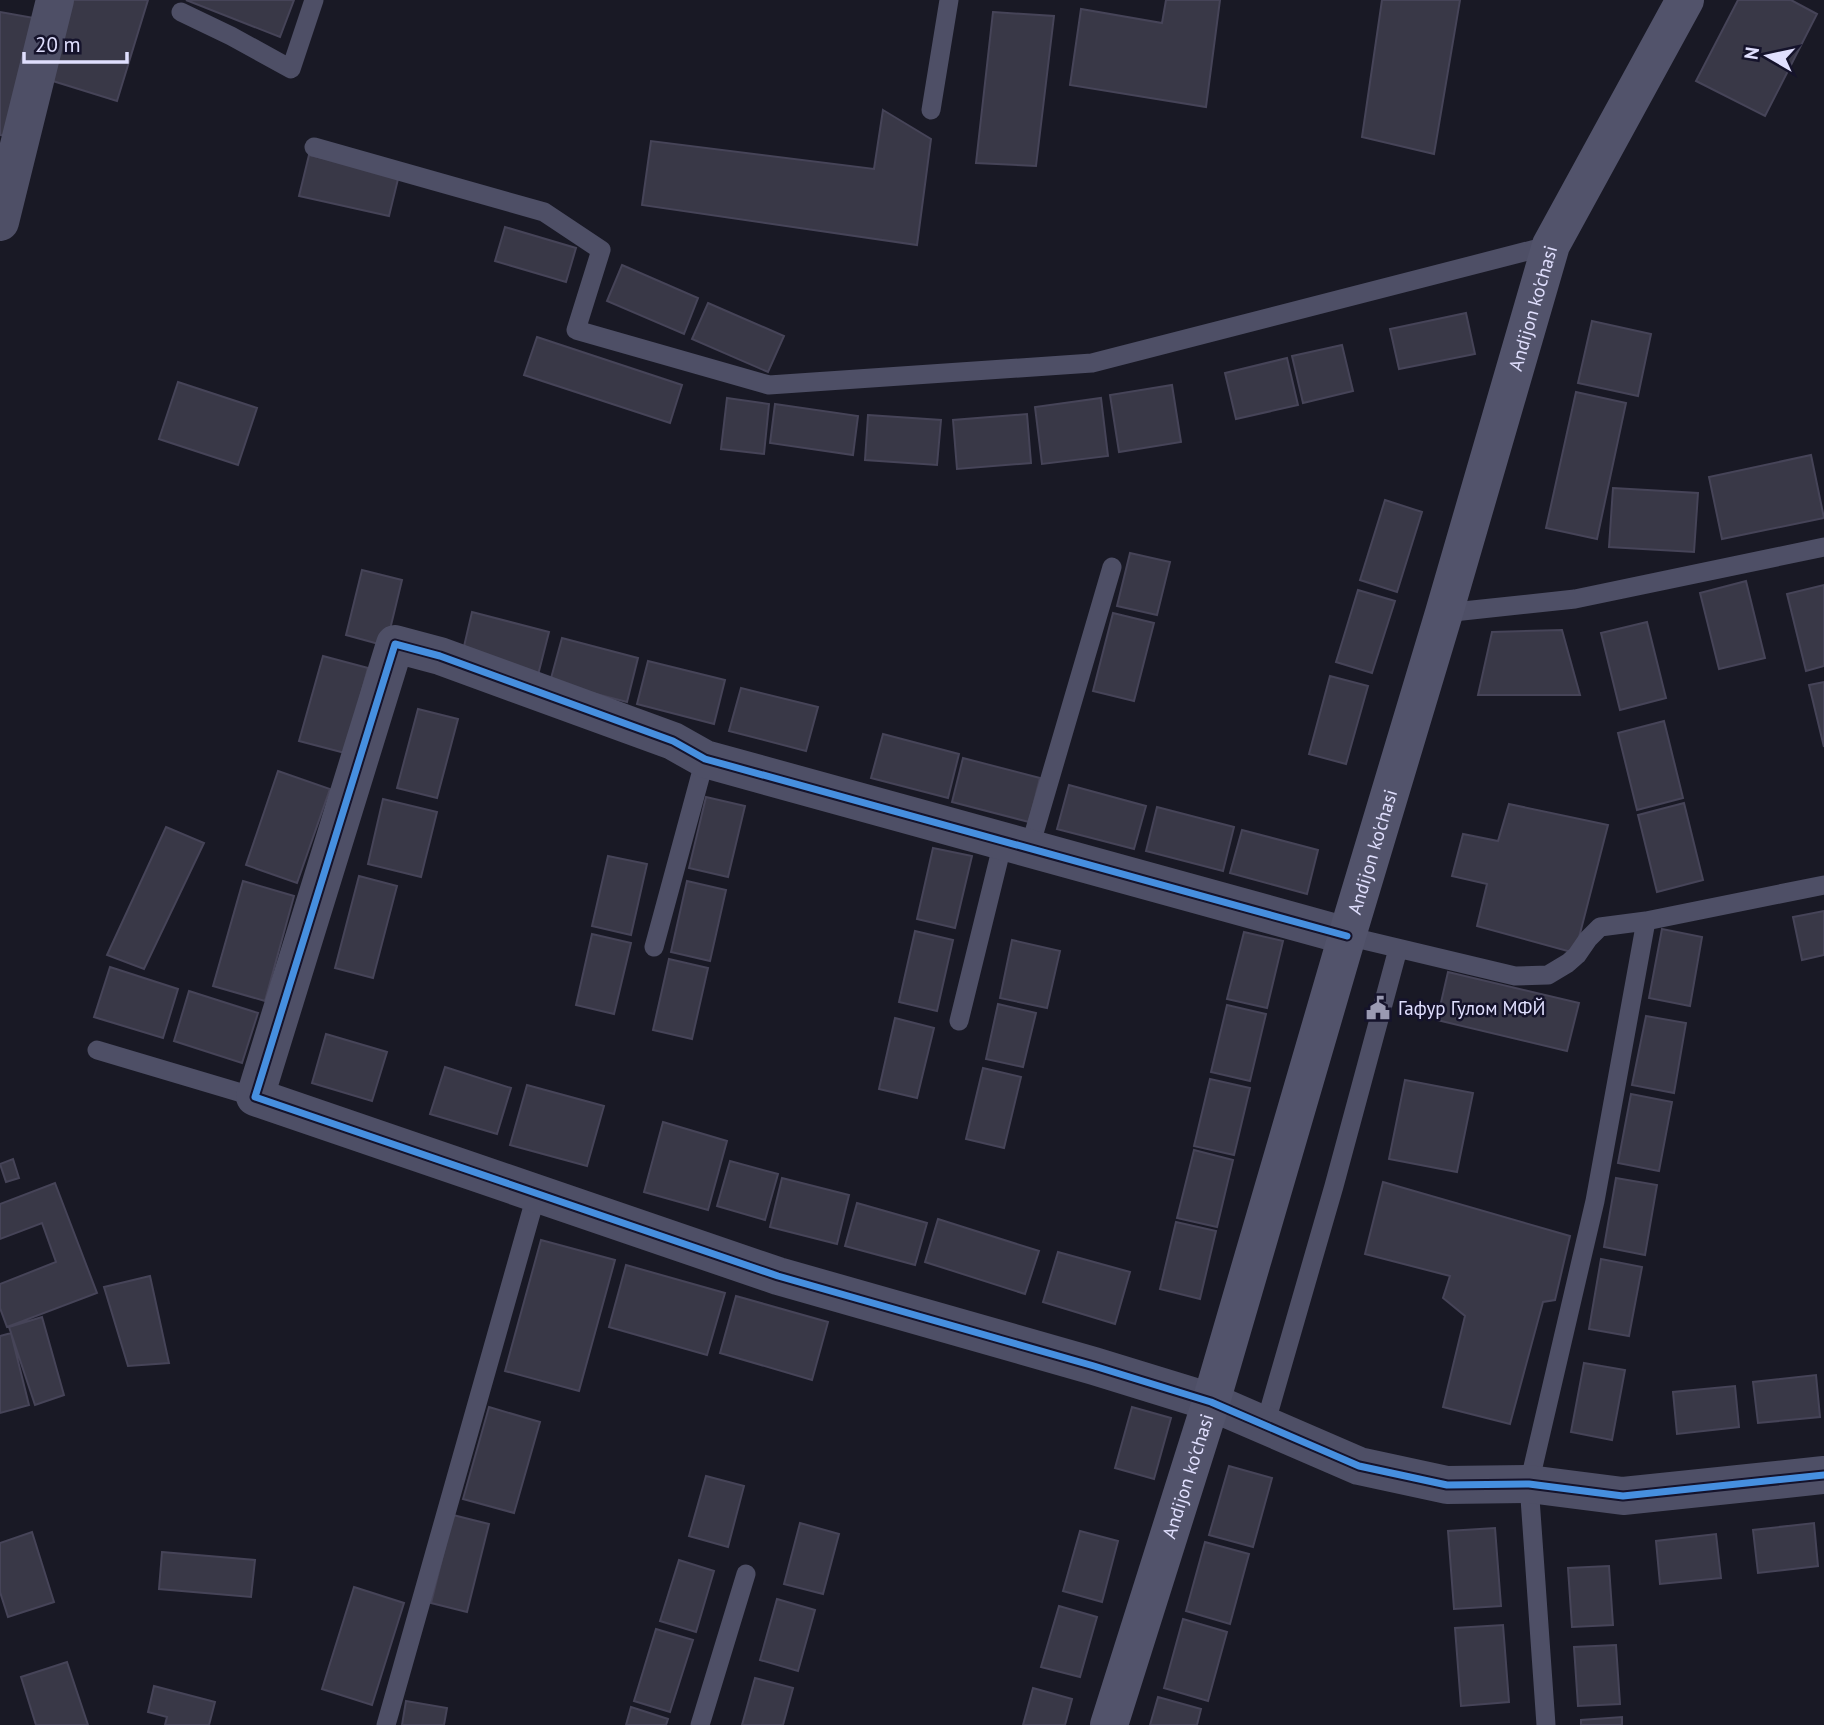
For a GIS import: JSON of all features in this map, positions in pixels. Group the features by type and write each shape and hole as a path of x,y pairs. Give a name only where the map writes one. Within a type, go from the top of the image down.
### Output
{"street":[{"path":"0,222 55,0"},
{"name":"Andijon ko'chasi","path":"1109,1725 1211,1402 1551,245 1685,0"},
{"path":"1347,936 705,760 673,741 440,656 395,644 255,1097 778,1276 1211,1402 1359,1466 1447,1485 1529,1484 1623,1496 1824,1475"}],"lane":[{"path":"181,12 291,69 314,0"},
{"path":"932,110 948,0"},
{"path":"314,147 544,212 601,250 576,330 769,385 1092,363 1551,245"},
{"path":"1444,612 1575,599 1824,547"},
{"path":"959,1021 1112,568"},
{"path":"654,947 705,760"},
{"path":"1347,936 1515,976 1548,975 1577,955 1600,927 1824,886"},
{"path":"1546,1725 1529,1484 1595,1201 1646,920"},
{"path":"1265,1425 1334,1186 1398,948"},
{"path":"97,1050 255,1097"},
{"path":"386,1725 537,1192"},
{"path":"700,1725 746,1574"}],"building":[{"path":"64,0 148,0 117,101 40,77"},
{"path":"186,0 294,0 280,37"},
{"path":"1166,0 1220,0 1206,107 1070,85 1081,9 1162,23"},
{"path":"1382,0 1460,0 1434,154 1362,137"},
{"path":"1738,0 1791,0 1817,14 1765,116 1696,81"},
{"path":"0,12 34,18 13,137 0,135"},
{"path":"993,12 1054,16 1036,166 976,163"},
{"path":"883,110 931,139 917,245 642,205 651,141 874,169"},
{"path":"309,155 399,175 389,216 299,196"},
{"path":"505,227 576,248 566,282 495,261"},
{"path":"622,265 698,298 684,334 607,301"},
{"path":"708,303 784,336 768,372 692,339"},
{"path":"1466,313 1475,354 1399,369 1390,329"},
{"path":"1592,321 1651,334 1638,396 1578,383"},
{"path":"537,337 682,385 670,423 524,375"},
{"path":"1342,345 1353,391 1303,403 1292,356"},
{"path":"1287,358 1298,405 1236,419 1225,373"},
{"path":"178,382 257,408 238,465 159,439"},
{"path":"1172,385 1181,442 1119,452 1110,395"},
{"path":"1576,392 1626,403 1597,539 1546,528"},
{"path":"727,398 769,404 764,454 721,449"},
{"path":"1101,398 1108,456 1042,464 1035,407"},
{"path":"775,404 858,416 853,455 770,443"},
{"path":"1027,414 1031,463 957,469 953,420"},
{"path":"868,415 941,420 937,465 865,460"},
{"path":"1811,455 1824,518 1722,539 1709,477"},
{"path":"1613,488 1698,493 1694,552 1609,547"},
{"path":"1385,500 1422,512 1397,592 1360,580"},
{"path":"1130,553 1170,562 1157,615 1117,606"},
{"path":"362,570 402,580 386,646 346,635"},
{"path":"1746,581 1765,658 1719,669 1700,593"},
{"path":"1824,585 1824,666 1806,671 1787,594"},
{"path":"1358,590 1395,601 1372,673 1336,662"},
{"path":"472,612 549,632 538,675 462,655"},
{"path":"1113,613 1154,623 1134,701 1093,691"},
{"path":"1647,622 1666,698 1620,710 1601,633"},
{"path":"1562,630 1580,695 1478,695 1492,632"},
{"path":"562,638 638,658 627,702 550,682"},
{"path":"323,656 368,668 345,753 299,741"},
{"path":"648,661 725,680 714,724 637,704"},
{"path":"1330,676 1368,686 1346,764 1309,754"},
{"path":"1824,682 1824,747 1809,685"},
{"path":"741,688 818,707 806,751 729,731"},
{"path":"418,709 458,719 437,798 397,788"},
{"path":"1664,721 1683,798 1637,810 1618,733"},
{"path":"883,734 959,754 948,798 871,778"},
{"path":"963,758 1040,778 1029,822 952,802"},
{"path":"278,771 330,789 297,883 246,865"},
{"path":"1069,785 1146,806 1134,849 1057,829"},
{"path":"706,797 745,806 728,877 689,868"},
{"path":"383,799 437,812 421,877 368,864"},
{"path":"1684,803 1703,880 1657,892 1638,815"},
{"path":"1509,804 1608,825 1575,953 1477,926 1487,884 1452,876 1463,834 1498,841"},
{"path":"1157,807 1234,827 1223,871 1146,851"},
{"path":"166,827 204,843 144,969 107,955"},
{"path":"1242,830 1318,850 1307,894 1230,873"},
{"path":"933,848 972,856 955,928 917,919"},
{"path":"608,856 647,864 631,935 592,926"},
{"path":"359,876 397,886 373,978 335,968"},
{"path":"243,881 294,896 265,1001 213,986"},
{"path":"687,881 726,890 710,961 671,952"},
{"path":"1824,911 1824,955 1802,960 1793,917"},
{"path":"1662,929 1702,937 1690,1006 1649,998"},
{"path":"915,931 953,940 937,1011 899,1002"},
{"path":"1244,932 1283,941 1267,1008 1227,999"},
{"path":"592,934 631,943 614,1014 576,1005"},
{"path":"1012,940 1060,951 1047,1008 1000,998"},
{"path":"669,959 708,968 692,1039 653,1030"},
{"path":"110,967 178,989 163,1038 94,1017"},
{"path":"1448,972 1579,1003 1567,1051 1437,1020"},
{"path":"189,991 258,1013 242,1063 174,1041"},
{"path":"998,1004 1036,1013 1023,1067 986,1059"},
{"path":"1227,1005 1266,1014 1250,1081 1211,1072"},
{"path":"1646,1016 1686,1023 1674,1093 1632,1085"},
{"path":"895,1018 934,1028 917,1098 879,1089"},
{"path":"326,1034 387,1052 372,1101 312,1083"},
{"path":"445,1067 511,1088 497,1134 430,1114"},
{"path":"983,1068 1021,1077 1004,1148 966,1139"},
{"path":"1210,1079 1250,1088 1234,1155 1194,1146"},
{"path":"1405,1080 1473,1093 1457,1172 1389,1159"},
{"path":"527,1085 604,1106 587,1166 510,1145"},
{"path":"1631,1094 1672,1102 1659,1171 1618,1163"},
{"path":"663,1122 727,1141 708,1210 644,1192"},
{"path":"1194,1150 1233,1160 1217,1227 1177,1218"},
{"path":"13,1159 19,1178 6,1182 0,1164"},
{"path":"730,1161 778,1174 765,1220 717,1206"},
{"path":"782,1178 849,1195 837,1244 770,1227"},
{"path":"1616,1178 1657,1185 1645,1255 1604,1247"},
{"path":"1383,1182 1570,1236 1555,1300 1543,1302 1510,1424 1443,1407 1465,1316 1443,1298 1450,1276 1365,1254"},
{"path":"55,1183 97,1293 7,1327 0,1308 0,1284 56,1262 42,1223 0,1239 0,1204"},
{"path":"857,1203 927,1223 915,1265 845,1246"},
{"path":"938,1219 1039,1251 1025,1294 925,1262"},
{"path":"1176,1222 1216,1231 1200,1299 1160,1289"},
{"path":"541,1240 615,1260 579,1391 505,1371"},
{"path":"1058,1252 1130,1272 1115,1324 1043,1302"},
{"path":"1601,1259 1642,1267 1629,1336 1589,1329"},
{"path":"626,1265 725,1293 707,1355 609,1327"},
{"path":"150,1276 169,1363 128,1366 104,1287"},
{"path":"736,1296 828,1322 812,1380 720,1353"},
{"path":"42,1317 64,1395 35,1405 9,1327"},
{"path":"11,1333 29,1405 0,1413 0,1336"},
{"path":"1584,1363 1625,1370 1612,1440 1571,1432"},
{"path":"1816,1375 1820,1417 1758,1423 1753,1382"},
{"path":"1735,1386 1739,1427 1677,1434 1673,1392"},
{"path":"489,1407 540,1422 514,1513 463,1499"},
{"path":"1132,1407 1171,1418 1154,1479 1115,1468"},
{"path":"1229,1466 1272,1478 1253,1547 1209,1535"},
{"path":"706,1476 744,1486 728,1547 689,1536"},
{"path":"453,1515 489,1524 467,1612 431,1603"},
{"path":"800,1523 839,1534 823,1594 784,1584"},
{"path":"1814,1523 1818,1566 1758,1573 1753,1530"},
{"path":"1495,1528 1501,1606 1454,1609 1448,1531"},
{"path":"1080,1531 1118,1541 1102,1602 1063,1591"},
{"path":"32,1532 54,1602 8,1617 0,1592 0,1543"},
{"path":"1716,1534 1721,1578 1660,1584 1656,1541"},
{"path":"1205,1542 1249,1554 1230,1624 1186,1611"},
{"path":"162,1552 255,1560 251,1597 159,1589"},
{"path":"679,1560 714,1571 696,1632 660,1621"},
{"path":"1609,1566 1613,1625 1572,1627 1568,1568"},
{"path":"354,1587 404,1603 372,1705 322,1689"},
{"path":"777,1599 815,1610 798,1671 760,1660"},
{"path":"1059,1606 1097,1617 1080,1677 1041,1667"},
{"path":"1183,1619 1227,1632 1208,1701 1164,1688"},
{"path":"1503,1625 1509,1702 1461,1706 1455,1628"},
{"path":"656,1629 693,1640 670,1712 634,1701"},
{"path":"1616,1645 1620,1704 1578,1706 1574,1647"},
{"path":"67,1662 88,1725 36,1725 21,1677"},
{"path":"755,1678 793,1688 783,1725 742,1725"},
{"path":"154,1686 215,1702 209,1725 165,1725 167,1717 148,1712"},
{"path":"1033,1688 1072,1699 1065,1725 1023,1725"},
{"path":"1158,1697 1201,1709 1197,1725 1150,1725"},
{"path":"406,1701 447,1708 444,1725 402,1725"},
{"path":"631,1707 668,1719 666,1725 626,1725"},
{"path":"1622,1717 1622,1725 1581,1725 1581,1720"}],"cycle path":[{"path":"1347,936 705,759 673,741 440,656 395,644 255,1097 778,1276 1211,1402 1359,1466 1447,1485 1529,1484 1623,1496 1824,1475"}],"place":[{"name":"Гафур Гулом МФЙ","path":"1378,1008"}]}
